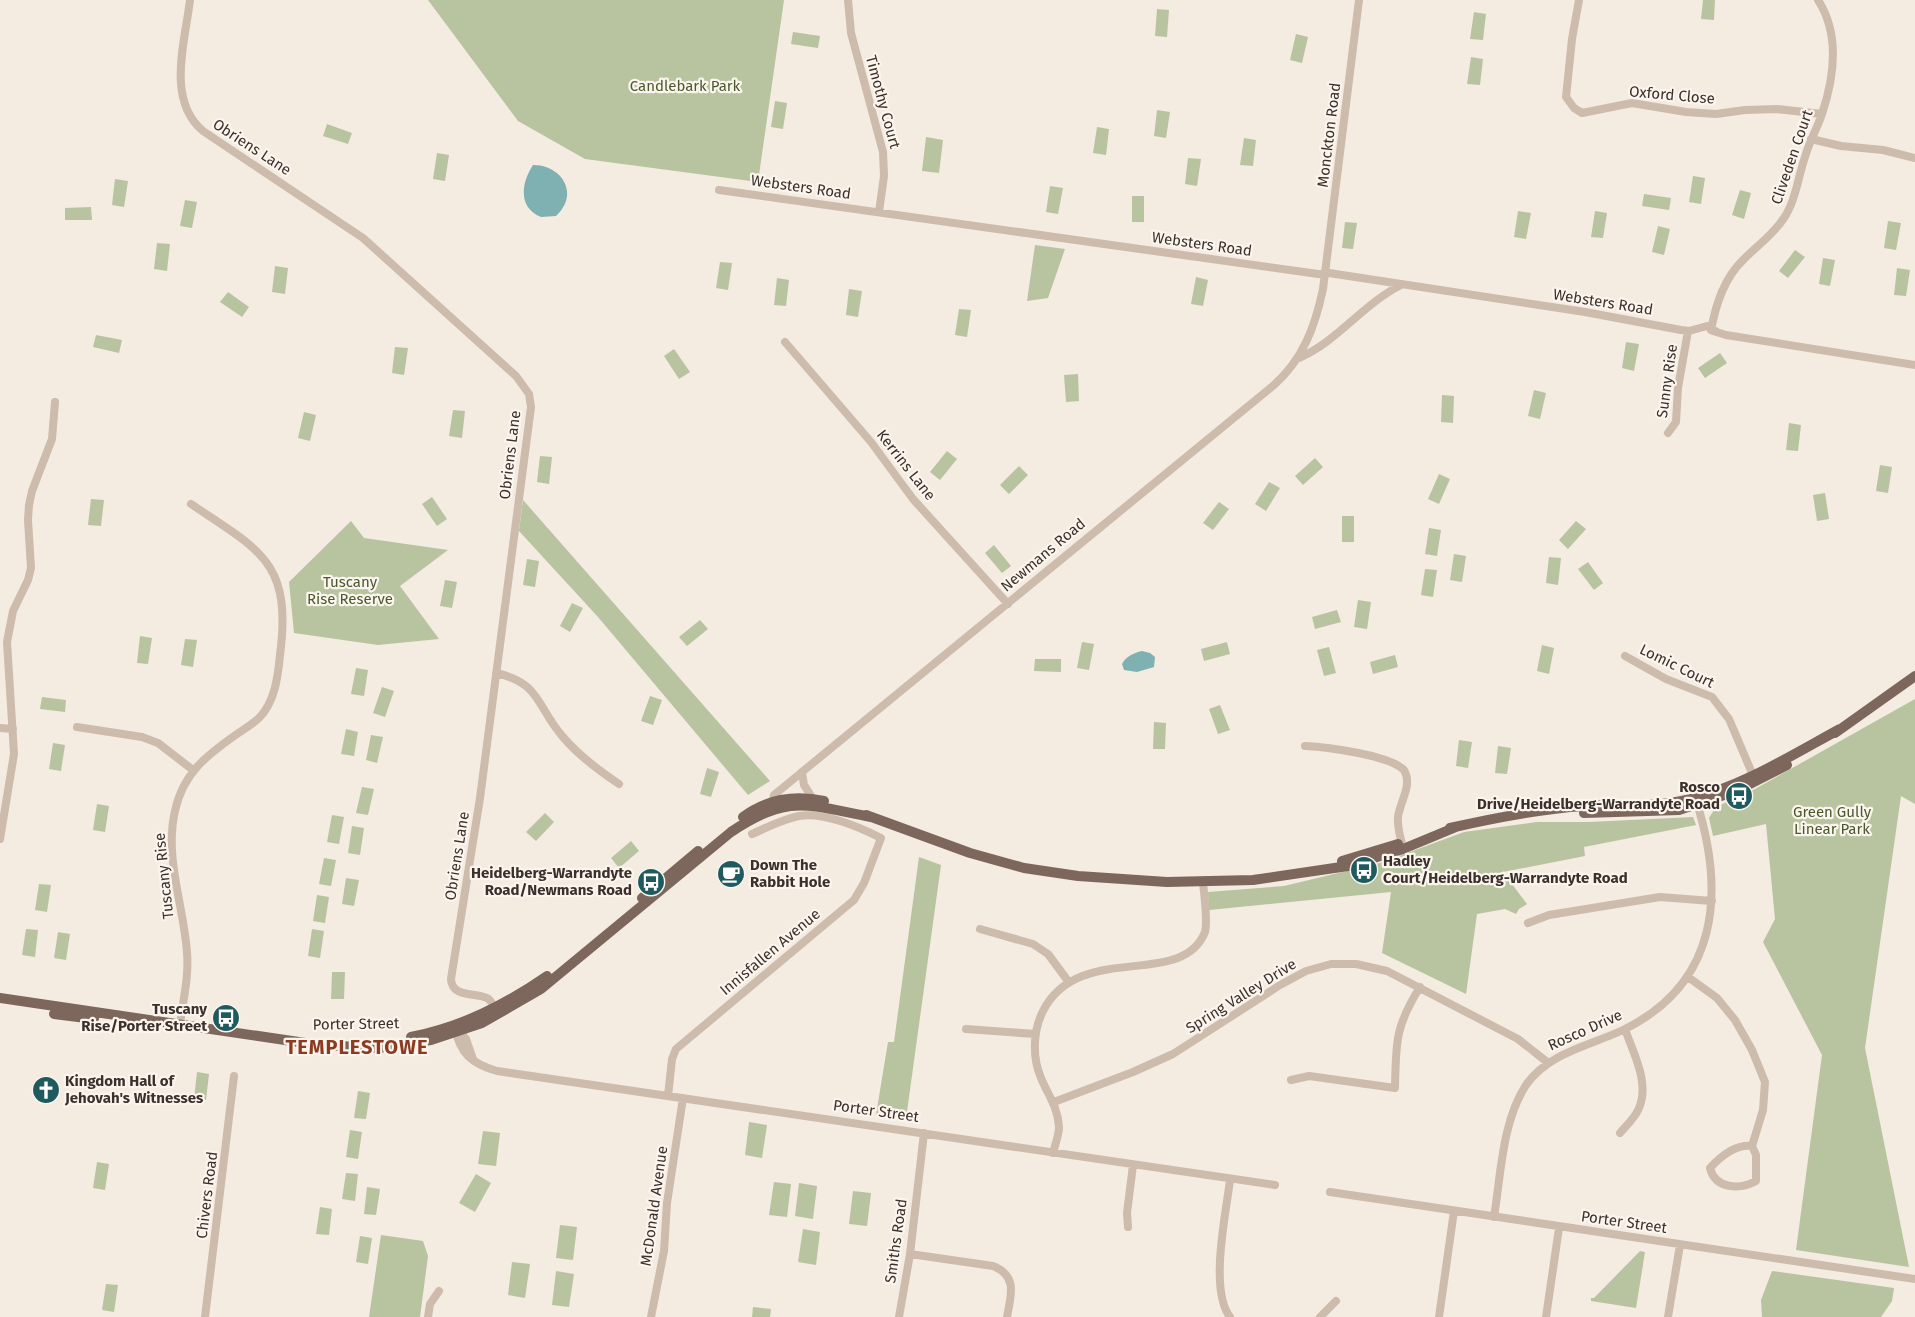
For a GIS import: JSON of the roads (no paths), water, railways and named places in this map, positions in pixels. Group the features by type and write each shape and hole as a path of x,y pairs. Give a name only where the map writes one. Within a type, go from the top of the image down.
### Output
{"main road":[{"path":"771,806 794,798 813,799 838,804 970,853 1024,868 1104,878 1203,882 1269,878 1364,862 1456,827 1495,818 1538,812 1650,812 1679,810 1754,779 1815,748 1915,676"},
{"path":"1884,699 1915,683"},
{"path":"771,806 814,806 871,817"},
{"name":"Newmans Road","path":"458,1031 541,989 731,832 771,806"},
{"name":"Porter Street","path":"0,998 319,1045 379,1048 411,1044 458,1031"},
{"name":"Porter Street","path":"0,1004 74,1017 153,1021"}],"street":[{"name":"Obriens Lane","path":"190,0 181,87 183,103 192,121 203,131 363,238 516,376 529,394 531,407 480,798 451,978 454,989 487,998 498,1011"},
{"name":"Timothy Court","path":"848,0 851,33 883,152 884,176 879,212"},
{"name":"Monckton Road","path":"1325,274 1359,0"},
{"name":"Oxford Close","path":"1579,0 1572,39 1566,97 1574,108 1582,113 1632,103 1686,112 1716,114 1744,110 1777,109 1822,114"},
{"name":"Cliveden Court","path":"1713,330 1718,300 1732,273 1744,259 1770,236 1784,218 1794,198 1811,139 1822,114 1834,62 1831,35 1818,0"},
{"path":"1811,139 1840,146 1883,150 1915,158"},
{"name":"Websters Road","path":"719,190 1375,281 1585,312 1685,332 1713,330 1915,364"},
{"name":"Newmans Road","path":"1299,358 1316,318 1325,274"},
{"path":"1375,281 1380,286 1382,295"},
{"name":"Newmans Road","path":"771,806 774,795 1008,604 1181,459 1274,385 1299,358 1322,346 1382,295 1401,285"},
{"name":"Sunny Rise","path":"1668,433 1676,422 1685,332"},
{"name":"Kerrins Lane","path":"785,342 871,442 913,499 1008,604"},
{"path":"0,839 13,762 9,625 31,568 29,505 32,491 52,439 55,402"},
{"name":"Tuscany Rise","path":"180,1024 188,954 171,839 178,801 193,770 213,751 259,718 270,702 277,679 282,646 282,598 271,568 251,545 191,504"},
{"name":"Lomic Court","path":"1626,656 1666,679 1712,697 1729,719 1754,779"},
{"path":"496,673 513,677 526,685 572,748 590,765 619,784"},
{"path":"77,727 142,737 158,743 193,770"},
{"path":"0,728 13,729"},
{"path":"1305,746 1344,750 1392,763 1404,770 1408,783 1398,822 1402,846"},
{"path":"802,772 804,785 813,799"},
{"name":"Rosco Drive","path":"1494,1217 1514,1109 1527,1085 1547,1062 1625,1029 1673,994 1688,977 1702,948 1709,926 1712,901 1710,854 1697,801"},
{"name":"Innisfallen Avenue","path":"668,1096 672,1059 676,1049 854,900 864,883 881,838 842,823 811,815 792,818 752,834"},
{"path":"1053,1153 1059,1129 1054,1102 1041,1077 1035,1058 1035,1034 1043,1011 1068,981 1099,970 1172,960 1196,948 1206,930 1203,882"},
{"path":"1528,923 1549,914 1660,897 1712,901"},
{"path":"980,929 1033,944 1048,954 1068,981"},
{"name":"Spring Valley Drive","path":"1054,1102 1133,1072 1173,1054 1280,985 1306,971 1331,964 1356,964 1388,971 1518,1039 1547,1062"},
{"path":"1688,977 1717,998 1735,1020 1752,1050 1765,1082 1763,1110 1752,1146 1756,1155 1756,1181 1744,1188 1719,1183 1712,1175 1710,1168 1717,1160 1741,1145 1752,1146"},
{"path":"1291,1080 1309,1076 1395,1088 1396,1046 1399,1026 1405,1010 1420,987"},
{"path":"966,1029 1035,1034"},
{"path":"1620,1133 1639,1109 1643,1091 1642,1080 1625,1029"},
{"name":"Porter Street","path":"458,1031 460,1047 474,1061 497,1071 1230,1180 1275,1185"},
{"name":"Chivers Road","path":"205,1317 234,1076"},
{"name":"McDonald Avenue","path":"651,1317 664,1251 667,1203 683,1098"},
{"name":"Smiths Road","path":"900,1317 927,1134"},
{"path":"1128,1227 1127,1213 1133,1165"},
{"path":"1217,1317 1228,1315 1221,1292 1220,1261 1230,1180"},
{"name":"Porter Street","path":"1330,1192 1559,1228 1915,1279"},
{"path":"1440,1317 1454,1211"},
{"path":"1546,1317 1559,1228"},
{"path":"1668,1317 1680,1245"},
{"path":"910,1254 993,1266 1003,1270 1009,1277 1011,1286 1007,1317"},
{"path":"428,1317 430,1304 439,1291"},
{"path":"1320,1317 1336,1301"}],"water":[{"path":"533,165 543,166 552,170 564,182 567,190 567,199 556,216 541,217 528,208 525,201 524,187"},
{"path":"1142,651 1150,653 1155,657 1154,667 1137,672 1124,670 1122,664 1126,659"}],"place":[{"name":"Rosco Drive/Heidelberg-Warrandyte Road","path":"1739,796"},
{"name":"Hadley Court/Heidelberg-Warrandyte Road","path":"1364,870"},
{"name":"Down The Rabbit Hole","path":"731,874"},
{"name":"Heidelberg-Warrandyte Road/Newmans Road","path":"651,882"},
{"name":"Tuscany Rise/Porter Street","path":"226,1018"},
{"name":"Kingdom Hall of Jehovah's Witnesses","path":"46,1090"}],"district":[{"name":"TEMPLESTOWE","path":"357,1047"}],"park label":[{"name":"Candlebark Park","path":"685,86"},
{"name":"Tuscany Rise Reserve","path":"350,590"},
{"name":"Green Gully Linear Park","path":"1832,820"}]}
